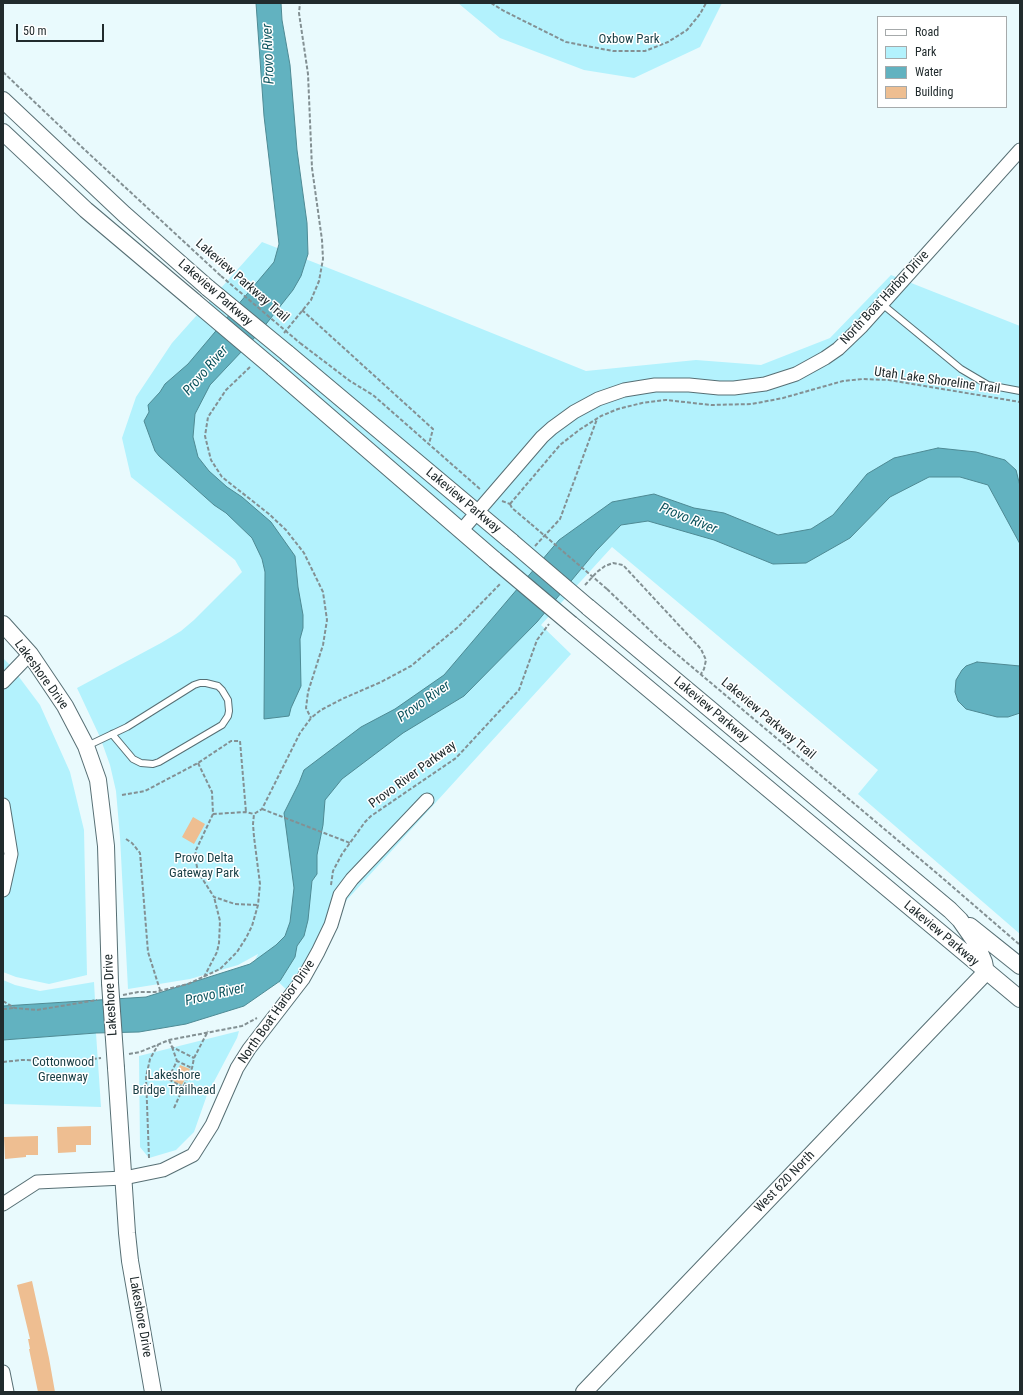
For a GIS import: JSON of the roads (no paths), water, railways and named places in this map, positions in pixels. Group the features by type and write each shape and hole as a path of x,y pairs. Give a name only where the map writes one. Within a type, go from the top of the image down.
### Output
{"street":[{"name":"Lakeview Parkway","path":"3,100 124,214 208,288 950,910 969,931 976,943 986,972"},
{"name":"Lakeview Parkway","path":"3,132 86,210 273,368 461,531 986,972"},
{"name":"North Boat Harbor Drive","path":"461,531 542,437 563,420 598,399 624,390 655,385 672,384 734,388 766,384 781,380 811,367 850,338 1020,150"},
{"name":"Lakeshore Drive","path":"3,624 30,654 65,706 86,746 98,780 106,846 111,1063 124,1178 130,1261 153,1392"},
{"path":"3,682 30,654"},
{"name":"North Boat Harbor Drive","path":"4,1203 37,1182 124,1178 164,1170 192,1155 212,1125 225,1094 244,1058 303,979 331,925 340,896 352,879 427,800"},
{"path":"3,804 11,854 3,890"},
{"path":"950,910 1020,966"},
{"path":"986,972 1020,999"},
{"name":"West 620 North","path":"584,1392 986,972"},
{"path":"3,1372 7,1392"}],"lane":[{"path":"882,304 961,369 988,384 1020,391"},
{"path":"86,746 112,734 194,685 200,683 218,686 228,700 229,711 222,725 159,762 153,764 141,763 133,759 112,734"}],"water":[{"name":"Provo River","path":"256,3 281,3 282,20 290,65 297,150 307,223 308,254 301,276 293,290 259,333 210,385 195,414 193,437 198,457 209,471 271,522 295,556 303,615 303,628 300,639 301,686 289,716 264,719 265,572 262,559 252,538 226,513 214,505 159,456 155,451 144,421 149,412 148,405 165,384 188,364 274,262 279,244 264,116"},
{"name":"Provo River","path":"938,448 976,452 1005,460 1016,470 1020,486 1020,544 988,485 960,477 929,477 890,497 850,538 806,563 773,564 714,540 648,521 621,525 596,551 537,622 464,696 403,733 342,779 325,800 323,825 317,855 317,874 312,881 308,920 304,936 297,946 295,957 280,981 244,1006 186,1024 139,1032 96,1033 3,1040 3,1006 146,997 250,964 276,945 285,936 290,922 294,888 284,813 304,770 361,727 395,709 444,675 559,540 612,502 654,494 694,508 724,513 778,535 811,529 833,515 867,474 894,458"},
{"path":"977,662 1020,666 1020,713 1008,717 997,717 966,709 958,701 955,692 956,680 966,666"}],"park label":[{"name":"Oxbow Park","path":"629,40"},
{"name":"Provo Delta Gateway Park","path":"204,866"},
{"name":"Cottonwood Greenway","path":"63,1070"},
{"name":"Lakeshore Bridge Trailhead","path":"174,1084"}]}
